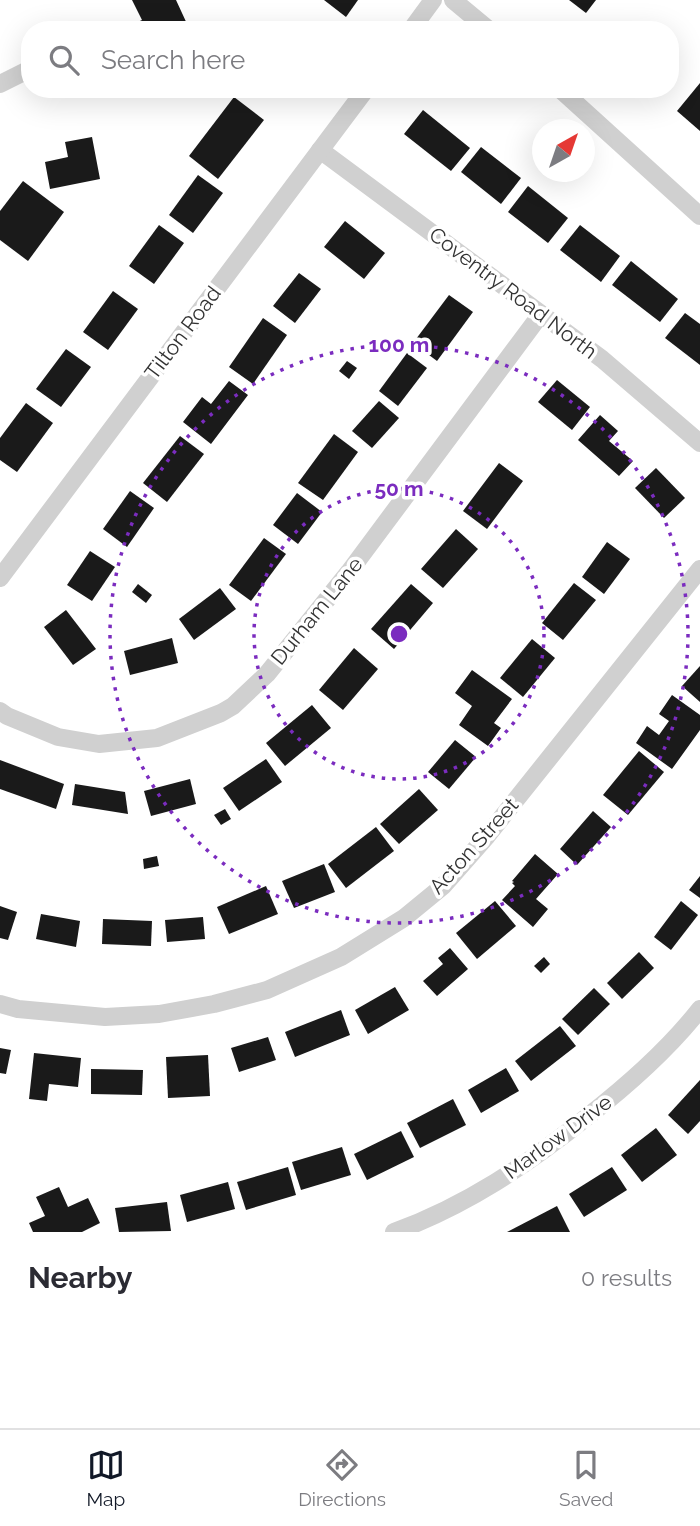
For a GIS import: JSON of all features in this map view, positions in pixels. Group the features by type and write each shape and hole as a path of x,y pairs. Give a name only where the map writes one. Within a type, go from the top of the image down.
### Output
{"street":[{"path":"418,21 433,0"},
{"path":"453,0 478,21"},
{"path":"0,84 21,74"},
{"name":"Tilton Road","path":"0,578 359,98"},
{"path":"570,98 700,216"},
{"name":"Coventry Road North","path":"320,150 601,359 700,443"},
{"name":"Durham Lane","path":"0,711 58,737 99,744 156,737 233,706 267,674 349,572 541,314"},
{"name":"Acton Street","path":"0,1004 18,1009 105,1017 159,1014 214,1004 267,990 341,957 404,918 443,886 487,836 700,569"},
{"name":"Marlow Drive","path":"394,1232 484,1190 544,1151 627,1086 700,1009"}],"building":[{"path":"132,0 176,0 186,21 140,21 142,20"},
{"path":"324,0 358,0 346,17"},
{"path":"569,0 596,0 586,13"},
{"path":"700,83 700,131 677,111"},
{"path":"233,98 264,120 218,179 189,156"},
{"path":"423,110 470,148 451,171 404,134"},
{"path":"92,137 100,179 50,189 45,162 68,157 65,142"},
{"path":"481,147 521,178 501,204 461,172"},
{"path":"198,175 223,193 193,233 169,215"},
{"path":"23,181 64,212 28,261 0,240 0,211"},
{"path":"528,186 568,218 548,243 508,212"},
{"path":"345,221 385,253 364,279 324,247"},
{"path":"159,225 184,243 154,284 129,266"},
{"path":"580,225 620,256 601,282 560,250"},
{"path":"631,261 678,299 660,322 612,285"},
{"path":"299,273 321,289 295,323 273,306"},
{"path":"113,291 138,309 108,350 83,332"},
{"path":"449,295 473,312 437,361 413,343"},
{"path":"685,313 700,324 700,365 665,338"},
{"path":"263,318 287,335 253,384 229,367"},
{"path":"66,349 91,367 61,407 36,389"},
{"path":"407,353 427,368 398,406 379,391"},
{"path":"347,361 357,368 349,379 339,371"},
{"path":"557,380 590,407 572,430 538,402"},
{"path":"229,381 248,395 211,444 183,422 202,397 211,404"},
{"path":"379,401 399,418 372,448 352,431"},
{"path":"26,403 53,423 17,472 0,460 0,438"},
{"path":"600,415 618,431 609,441 633,461 619,476 578,440"},
{"path":"334,434 358,452 323,500 298,483"},
{"path":"180,436 204,454 167,502 143,483"},
{"path":"499,463 523,481 487,529 463,511"},
{"path":"656,468 685,498 664,518 635,488"},
{"path":"130,491 154,508 127,547 103,529"},
{"path":"297,493 322,512 298,544 273,525"},
{"path":"456,529 478,549 443,588 421,569"},
{"path":"264,538 286,554 251,601 229,585"},
{"path":"607,542 630,559 604,594 582,577"},
{"path":"90,551 115,567 92,601 67,585"},
{"path":"574,583 596,600 563,640 542,623"},
{"path":"138,584 152,595 146,603 132,592"},
{"path":"411,584 433,603 394,649 371,629"},
{"path":"220,588 236,609 194,640 179,619"},
{"path":"66,610 96,649 73,665 44,627"},
{"path":"172,638 178,663 130,675 124,651"},
{"path":"532,639 555,658 523,697 500,678"},
{"path":"354,648 378,669 343,710 319,690"},
{"path":"700,666 700,702 682,686"},
{"path":"472,670 512,699 494,723 501,728 488,746 459,725 472,706 455,693"},
{"path":"672,695 700,715 700,730 672,769 636,743 647,726 659,735 669,721 659,714"},
{"path":"312,705 331,728 285,766 266,743"},
{"path":"455,740 476,757 449,789 428,772"},
{"path":"639,751 664,772 628,815 603,795"},
{"path":"266,759 282,782 239,811 223,788"},
{"path":"0,760 64,784 56,809 0,789"},
{"path":"190,779 196,804 151,816 144,791"},
{"path":"75,784 125,792 128,814 72,805"},
{"path":"419,789 438,810 399,844 380,824"},
{"path":"225,809 231,819 221,825 214,815"},
{"path":"593,811 611,827 577,865 560,849"},
{"path":"376,827 394,851 346,888 328,864"},
{"path":"535,854 558,874 536,899 548,909 533,927 502,900 515,886 512,881"},
{"path":"157,856 159,866 144,869 143,859"},
{"path":"324,864 335,892 294,908 282,881"},
{"path":"700,876 700,898 689,890"},
{"path":"266,886 278,914 229,934 217,907"},
{"path":"495,901 516,926 477,959 456,933"},
{"path":"681,901 698,915 671,950 654,937"},
{"path":"0,906 17,912 8,940 0,938"},
{"path":"41,914 80,921 76,947 36,939"},
{"path":"203,917 205,939 167,942 165,920"},
{"path":"103,919 152,921 151,946 102,944"},
{"path":"450,948 468,969 437,996 423,981 443,964 438,958"},
{"path":"639,952 654,968 622,999 607,983"},
{"path":"544,957 550,964 541,973 534,966"},
{"path":"395,987 409,1010 368,1034 355,1010"},
{"path":"594,988 610,1004 578,1035 562,1019"},
{"path":"341,1010 350,1035 295,1057 285,1032"},
{"path":"560,1026 576,1046 531,1081 515,1061"},
{"path":"268,1037 276,1060 239,1072 231,1048"},
{"path":"0,1048 11,1050 6,1074 0,1073"},
{"path":"34,1053 81,1058 78,1087 49,1084 47,1101 29,1099"},
{"path":"208,1055 210,1096 168,1098 166,1057"},
{"path":"506,1068 519,1091 481,1113 468,1090"},
{"path":"91,1069 143,1070 142,1095 91,1094"},
{"path":"700,1080 700,1121 688,1134 668,1115"},
{"path":"453,1099 466,1125 420,1148 407,1123"},
{"path":"656,1128 677,1155 642,1182 621,1155"},
{"path":"401,1131 414,1157 367,1180 354,1154"},
{"path":"342,1147 351,1175 301,1190 292,1162"},
{"path":"288,1167 296,1195 246,1210 237,1182"},
{"path":"612,1167 627,1190 584,1217 569,1194"},
{"path":"228,1182 235,1209 187,1222 180,1195"},
{"path":"59,1187 68,1207 88,1198 100,1223 82,1232 33,1232 29,1223 45,1216 36,1197"},
{"path":"167,1202 171,1231 119,1232 115,1208"},
{"path":"557,1206 570,1232 507,1232"}]}
